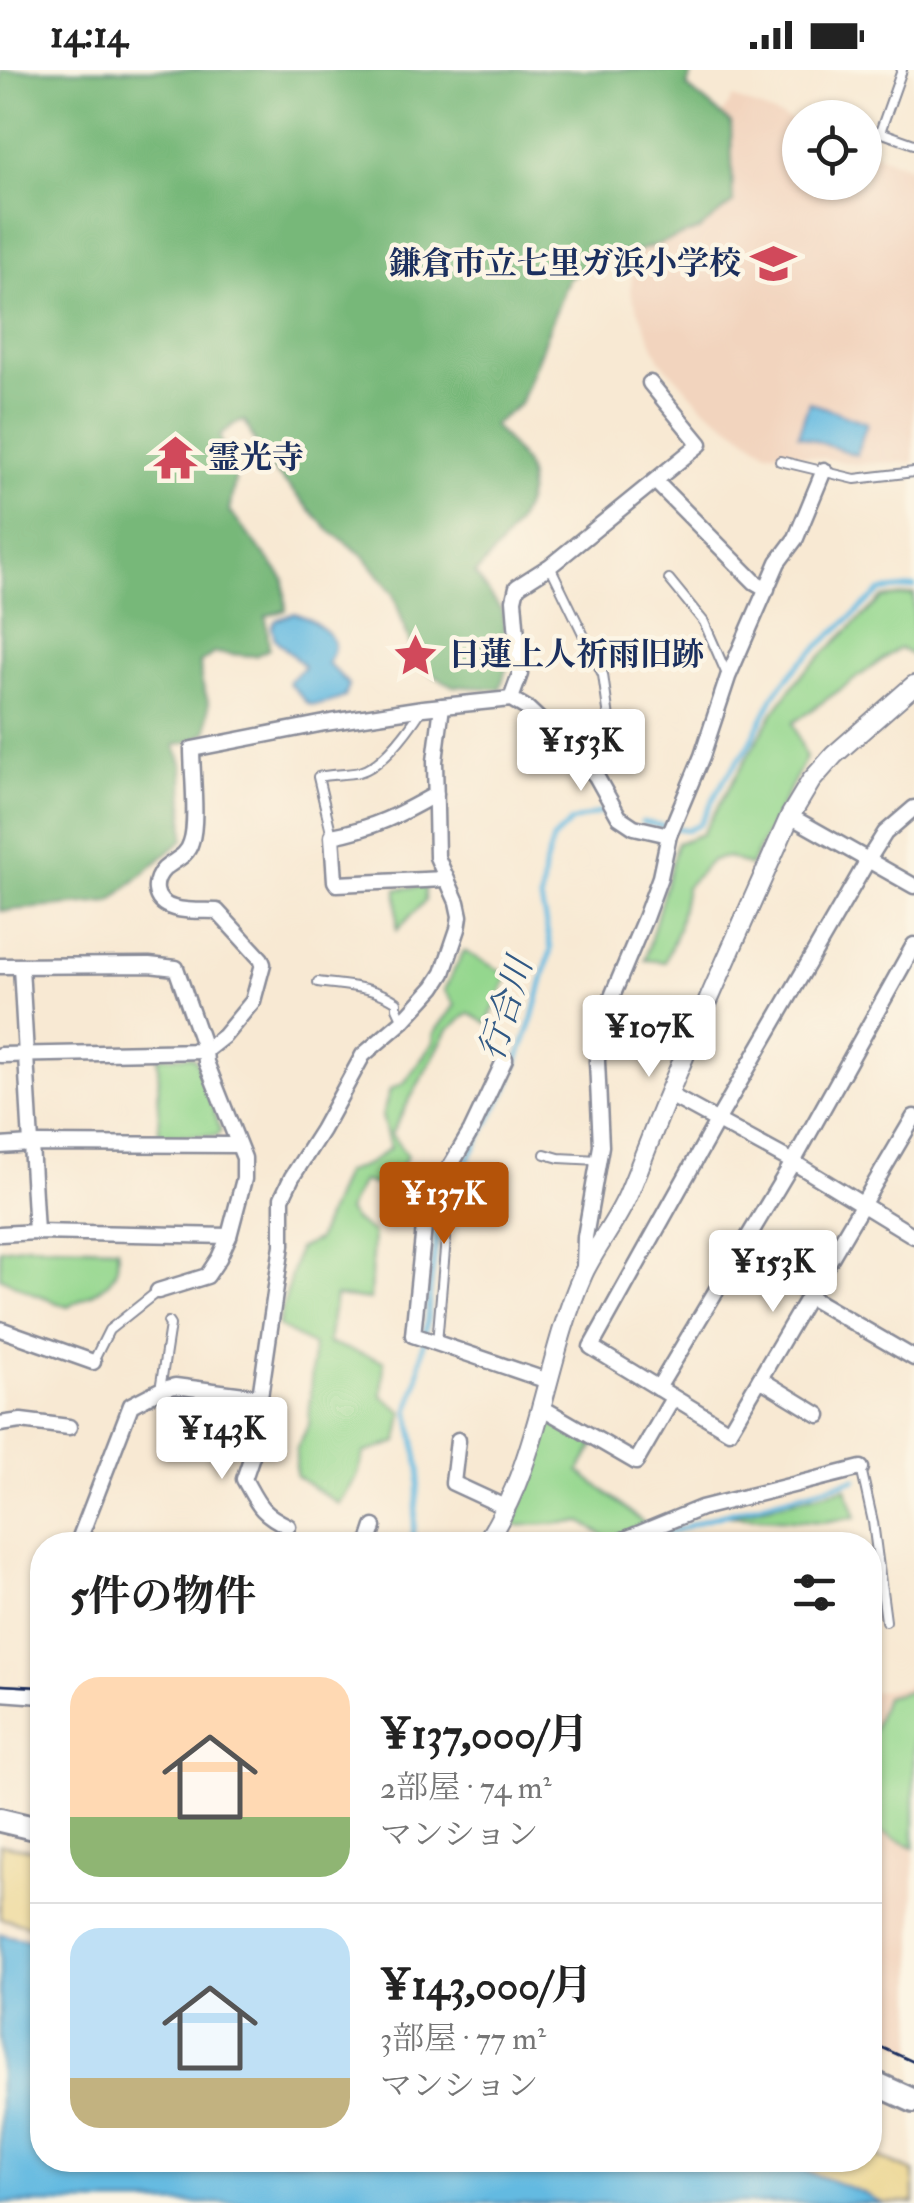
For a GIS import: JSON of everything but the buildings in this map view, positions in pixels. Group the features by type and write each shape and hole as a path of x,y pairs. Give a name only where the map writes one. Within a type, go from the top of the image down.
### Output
{"highway":[{"path":"0,1820 30,1827"},
{"path":"882,2086 914,2101"}],"street":[{"path":"511,699 520,674 514,600 517,587 550,566 700,444 650,382"},
{"path":"584,1273 585,1236 601,1146 597,1061 600,1025 645,918 660,877 669,835 702,756 728,677 778,562 796,538 824,470"},
{"path":"656,482 766,590"},
{"path":"492,1532 507,1508 530,1448 560,1338 584,1273 627,1199 668,1094 790,816 811,781 834,755 914,686"},
{"path":"0,1055 206,1051 224,1036 253,1000 261,959 216,911 170,908 156,894 163,870 184,856 193,838 192,749 326,723 511,699 528,709 581,759 596,776 619,817 634,827 669,835"},
{"path":"288,1526 268,1517 244,1479 255,1447 282,1245 282,1198 363,1055 404,1021 434,987 452,950 460,916 437,856 435,761 442,706"},
{"path":"436,794 385,822 332,836 336,884 445,879"},
{"path":"914,808 884,834 868,860 716,1121 591,1347 729,1431 914,1118"},
{"path":"790,816 914,886"},
{"path":"658,1388 793,1162 914,945"},
{"path":"0,966 176,968 206,1051 206,1062 244,1158 244,1179 229,1236 206,1276 158,1291"},
{"path":"21,967 36,1232"},
{"path":"504,1059 471,1131 426,1207 414,1334 548,1381"},
{"path":"668,1094 793,1162 914,1236"},
{"path":"0,1146 238,1146"},
{"path":"0,1234 229,1236"},
{"path":"809,1297 914,1358"},
{"path":"0,1329 93,1362"},
{"path":"760,1379 819,1415"},
{"path":"82,1532 132,1405 175,1386 260,1397"},
{"path":"541,1407 636,1462 673,1398"},
{"path":"0,1424 21,1421 68,1427"},
{"path":"458,1440 454,1483 507,1508"},
{"path":"643,1532 701,1508 861,1468"},
{"path":"372,1532 374,1526"},
{"path":"0,1693 30,1695"}],"lane":[{"path":"902,70 880,132 914,144"},
{"path":"780,460 855,479 914,472"},
{"path":"550,566 599,665 608,703 612,740 581,759"},
{"path":"669,579 704,622 728,677"},
{"path":"332,836 318,777 370,769 408,730 423,708"},
{"path":"318,982 376,990 397,1002 404,1021"},
{"path":"545,1154 599,1160"},
{"path":"437,1343 446,1238"},
{"path":"93,1362 109,1330 158,1291"},
{"path":"160,1390 168,1322"},
{"path":"861,1468 874,1532"},
{"path":"882,1591 886,1621"}],"shaded area":[{"name":"鎌倉市立七里ガ浜小学校","path":"733,98 782,117 782,200 882,200 882,157 914,169 914,462 856,464 766,451 704,407 660,360 630,291 639,237"},
{"path":"914,1677 914,2051 882,2036 882,1690 905,1687"}],"green space":[{"path":"0,70 693,70 687,87 731,123 733,203 699,230 632,253 608,253 568,279 520,404 493,425 522,459 529,485 514,527 475,574 502,611 509,660 500,689 453,686 418,667 393,593 364,556 329,530 263,459 245,421 234,424 220,436 226,459 236,474 229,511 284,579 286,610 266,616 269,649 255,656 214,653 200,663 209,704 207,732 175,745 183,766 184,839 110,902 0,911"},
{"path":"914,594 914,656 899,648 793,723 806,758 750,866 728,857 712,860 686,887 678,929 665,962 645,960 677,843 702,834 773,713 801,675 882,598"},
{"path":"425,886 425,901 397,930 397,889"},
{"path":"464,951 507,978 487,1024 469,1013 448,1030 391,1134 407,1156 389,1188 362,1181 347,1211 373,1233 370,1300 335,1296 328,1343 384,1361 382,1396 403,1412 398,1442 364,1453 357,1477 339,1504 296,1476 296,1449 309,1425 313,1346 278,1326 298,1249 317,1240 344,1173 370,1163 390,1148 382,1116 390,1090 404,1083 455,1005 444,990"},
{"path":"190,1056 196,1060 221,1131 217,1136 159,1135 158,1057"},
{"path":"27,1245 117,1248 116,1271 97,1291 68,1307 0,1277 0,1249"},
{"path":"548,1420 594,1446 579,1471 645,1524 626,1532 598,1532 582,1522 513,1526"},
{"path":"846,1488 856,1517 823,1522 728,1516"},
{"path":"914,1690 914,1847 882,1833 885,1697"}],"sand":[{"path":"0,1844 30,1849 30,1926 0,1918"},
{"path":"882,2159 914,2172 914,2203 830,2203 736,2172 882,2172"}],"water":[{"path":"809,402 867,423 856,455 798,435"},
{"path":"295,613 318,625 332,640 334,648 328,663 349,685 345,697 313,705 290,685 289,681 304,666 275,639 272,627 276,620"},
{"path":"0,1934 30,1940 30,2172 808,2172 881,2203 0,2203"}],"waterway":[{"name":"行合川","path":"642,822 688,830 699,825 748,747 776,692 799,664 880,591 914,587"},
{"name":"行合川","path":"413,1532 420,1470 409,1411 426,1327 439,1212 509,1085 533,1018 551,949 541,900 544,869 553,839 571,822 607,810 613,812"},
{"path":"672,1532 713,1517 856,1479"}],"tram line":[{"path":"0,1685 30,1686"},
{"path":"882,2047 914,2062"}],"place":[{"name":"鎌倉市立七里ガ浜小学校","path":"774,264"},
{"name":"霊光寺","path":"175,458"},
{"name":"日蓮上人祈雨旧跡","path":"415,655"}]}
